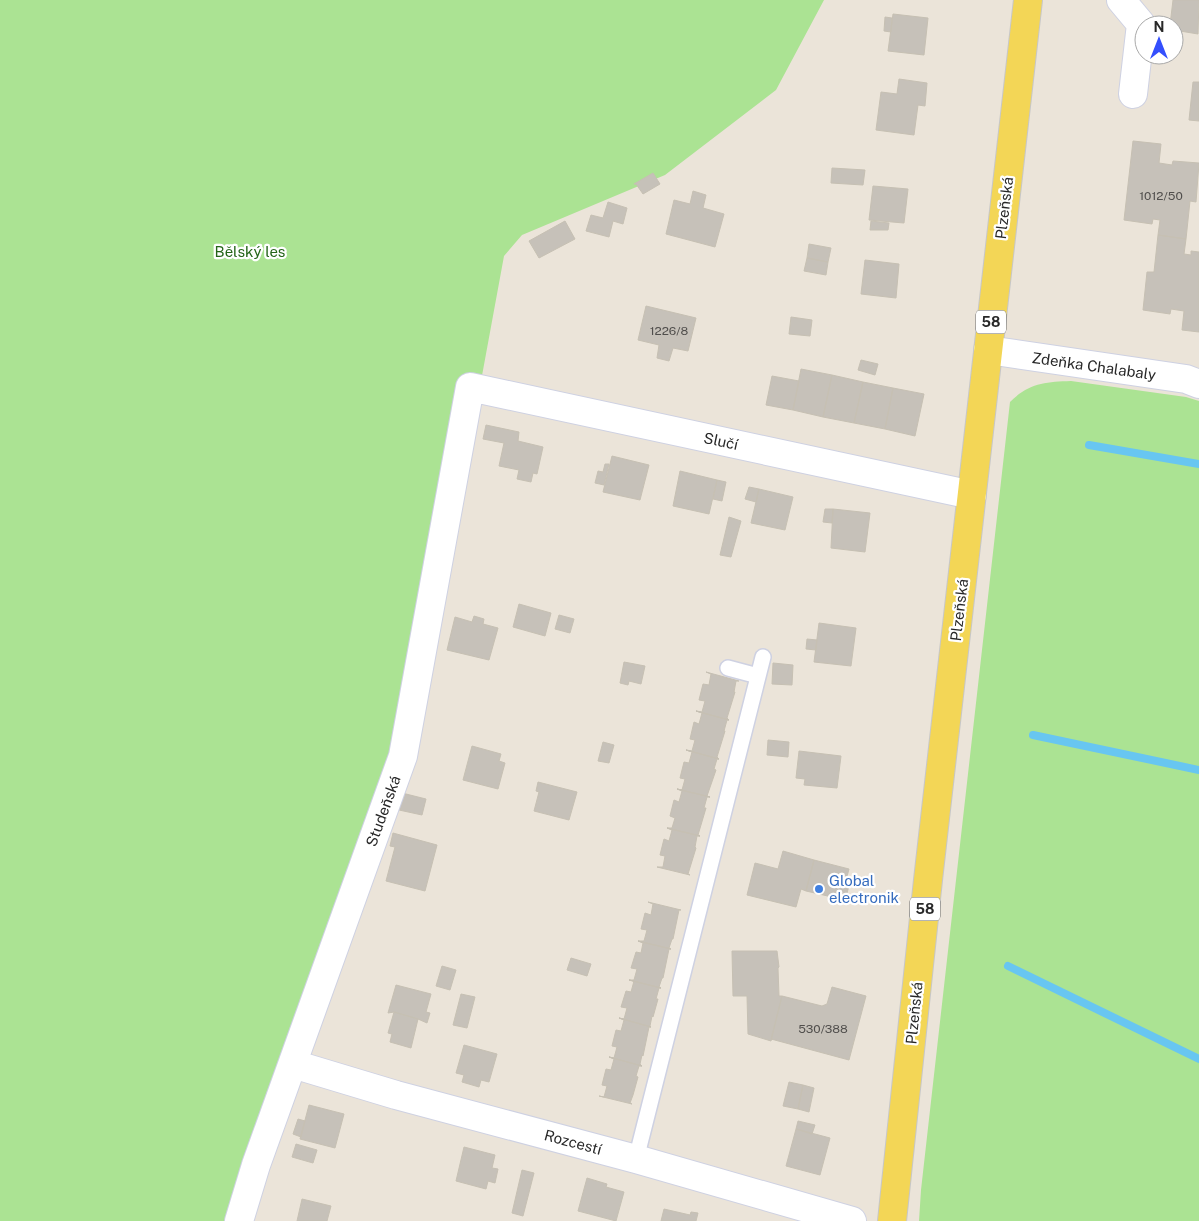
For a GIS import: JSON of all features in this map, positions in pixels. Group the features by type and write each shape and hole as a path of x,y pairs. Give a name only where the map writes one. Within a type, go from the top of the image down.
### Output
{"main road":[{"name":"Plzeňská","path":"892,1221 928,880 1028,0"}],"street":[{"path":"1121,0 1141,24 1133,94"},
{"name":"Zdeňka Chalabaly","path":"988,350 1186,379 1199,384"},
{"name":"Slučí","path":"470,387 972,495"},
{"name":"Studeňská","path":"239,1221 256,1165 403,756 470,387"},
{"name":"Rozcestí","path":"293,1064 852,1221"}],"lane":[{"path":"636,1159 764,657"},
{"path":"728,668 758,676"}],"green space":[{"name":"Bělský les","path":"0,0 824,0 776,90 665,175 522,235 504,256 413,751 251,1221 0,1221"},
{"path":"1071,381 1186,397 1199,401 1199,1221 919,1221 1010,402 1031,387 1053,382"}],"building":[{"path":"1173,0 1199,0 1198,34 1184,32 1184,15 1171,15"},
{"path":"893,14 928,18 924,55 888,51"},
{"path":"885,17 892,18 891,32 884,31"},
{"path":"899,79 927,83 925,106 918,105 914,135 876,130 881,92 897,94"},
{"path":"1193,82 1199,82 1199,121 1189,120"},
{"path":"1133,141 1161,144 1159,163 1172,165 1173,161 1199,163 1196,202 1190,201 1186,239 1158,235 1160,220 1153,219 1152,224 1124,220"},
{"path":"832,168 865,170 863,185 831,183"},
{"path":"653,173 660,184 643,194 634,184"},
{"path":"873,186 908,189 904,223 869,220"},
{"path":"693,191 706,195 703,208 724,214 715,247 666,234 674,200 690,204"},
{"path":"608,202 627,208 623,224 613,221 609,237 586,231 591,215 603,218"},
{"path":"565,221 575,239 539,258 529,241"},
{"path":"871,221 889,223 888,230 870,230"},
{"path":"1158,235 1186,239 1184,254 1191,255 1191,251 1199,252 1199,332 1182,330 1184,311 1171,309 1170,314 1143,310 1147,272 1154,272"},
{"path":"809,244 831,248 828,262 807,258"},
{"path":"807,258 828,262 826,275 804,271"},
{"path":"865,260 899,264 896,298 861,294"},
{"path":"646,306 696,318 688,351 673,348 669,361 657,358 659,345 638,340"},
{"path":"791,317 812,320 810,336 789,334"},
{"path":"861,360 878,364 875,375 858,370"},
{"path":"801,369 832,375 823,417 793,410"},
{"path":"832,375 863,382 854,423 823,417"},
{"path":"772,376 799,381 793,410 766,405"},
{"path":"863,382 893,388 885,429 854,423"},
{"path":"893,388 924,394 915,436 885,429"},
{"path":"486,425 519,432 518,441 543,447 537,474 533,473 531,482 517,479 519,470 499,466 504,443 483,439"},
{"path":"612,456 649,465 640,500 603,492"},
{"path":"605,464 609,464 604,485 595,483 598,471 603,472"},
{"path":"680,471 717,480 709,514 673,506"},
{"path":"717,480 726,482 722,501 713,499"},
{"path":"749,487 759,489 756,502 745,499"},
{"path":"759,489 793,497 785,530 751,523"},
{"path":"825,509 833,509 832,523 823,522"},
{"path":"833,509 870,513 865,552 831,548"},
{"path":"729,517 741,521 731,557 720,555"},
{"path":"519,604 551,613 545,636 513,627"},
{"path":"559,615 574,619 570,633 555,629"},
{"path":"474,616 484,619 483,624 498,628 489,660 447,650 455,617 472,622"},
{"path":"819,623 856,628 851,666 814,662"},
{"path":"807,639 817,640 816,650 806,649"},
{"path":"624,662 645,666 641,684 629,681 628,685 620,683"},
{"path":"773,663 793,665 792,685 772,684"},
{"path":"706,672 739,681 736,681 735,692 727,718 729,720 696,711 702,712 705,701 699,700 703,684 709,685 711,674"},
{"path":"696,711 729,720 727,720 717,757 719,759 686,750 692,751 695,740 690,739 694,722 699,724 702,713"},
{"path":"768,740 789,742 788,757 767,755"},
{"path":"603,742 614,745 609,763 598,761"},
{"path":"472,746 501,754 499,761 505,763 498,789 463,780"},
{"path":"686,750 719,759 717,759 714,769 716,770 707,796 710,797 677,789 682,790 685,779 680,778 684,762 689,763 692,752"},
{"path":"799,751 841,756 837,788 804,785 805,779 796,778"},
{"path":"538,782 577,792 569,820 534,811 539,792 536,791"},
{"path":"677,789 710,797 707,797 704,808 706,808 698,835 700,836 667,828 672,828 675,818 670,816 674,800 679,802 682,791"},
{"path":"402,793 426,799 422,815 399,810"},
{"path":"667,828 700,836 697,836 696,848 688,874 690,875 657,867 663,867 665,856 660,855 664,839 669,841 672,830"},
{"path":"393,833 437,845 425,891 386,881 395,847 390,846"},
{"path":"783,851 814,860 806,891 801,889 796,907 747,895 755,863 778,869"},
{"path":"814,860 849,869 845,884 849,886 845,900 806,891"},
{"path":"648,902 681,910 679,910 673,939 669,948 671,949 638,941 644,941 647,930 641,929 645,913 651,915 653,904"},
{"path":"638,941 671,949 669,949 663,978 659,987 661,988 629,980 634,980 637,969 631,968 636,952 641,953 643,943"},
{"path":"732,951 777,951 779,996 782,996 771,1041 748,1034 747,996 733,996"},
{"path":"571,958 591,964 587,976 567,970"},
{"path":"442,966 456,970 450,990 436,986"},
{"path":"634,981 661,988 659,988 656,999 658,999 652,1016 651,1027 619,1018 624,1019 627,1008 621,1007 626,991 631,992"},
{"path":"396,985 431,994 426,1012 430,1013 427,1023 394,1012 388,1013"},
{"path":"832,987 866,996 849,1060 771,1039 782,996 822,1006 827,1004"},
{"path":"461,994 475,997 467,1028 453,1025"},
{"path":"394,1012 418,1019 411,1048 390,1042 392,1034 388,1033"},
{"path":"619,1018 651,1027 649,1027 642,1055 640,1064 642,1066 609,1057 614,1058 617,1047 612,1046 616,1030 621,1031 624,1020"},
{"path":"464,1045 497,1054 489,1082 481,1080 479,1087 462,1082 464,1075 456,1073"},
{"path":"609,1057 642,1066 639,1066 636,1076 638,1077 630,1103 632,1104 599,1096 604,1097 607,1086 602,1085 606,1069 611,1070 614,1059"},
{"path":"789,1082 803,1085 798,1109 783,1106"},
{"path":"803,1085 814,1088 809,1112 798,1109"},
{"path":"309,1105 344,1114 335,1148 300,1139"},
{"path":"298,1119 305,1121 301,1137 293,1134"},
{"path":"798,1121 815,1125 812,1134 796,1129"},
{"path":"796,1129 830,1138 820,1175 786,1166"},
{"path":"296,1144 317,1150 313,1163 292,1157"},
{"path":"464,1147 495,1155 492,1168 498,1169 495,1183 488,1181 486,1189 456,1181"},
{"path":"522,1170 534,1173 523,1216 512,1213"},
{"path":"587,1178 607,1184 606,1187 624,1192 616,1221 578,1211"},
{"path":"302,1199 331,1206 327,1221 297,1221"},
{"path":"664,1209 690,1215 691,1212 698,1213 696,1221 661,1221"}],"waterway":[{"path":"1089,445 1199,464"},
{"path":"1033,735 1199,770"},
{"path":"1008,966 1199,1059"}],"place":[{"name":"Global electronik","path":"819,889"}]}
